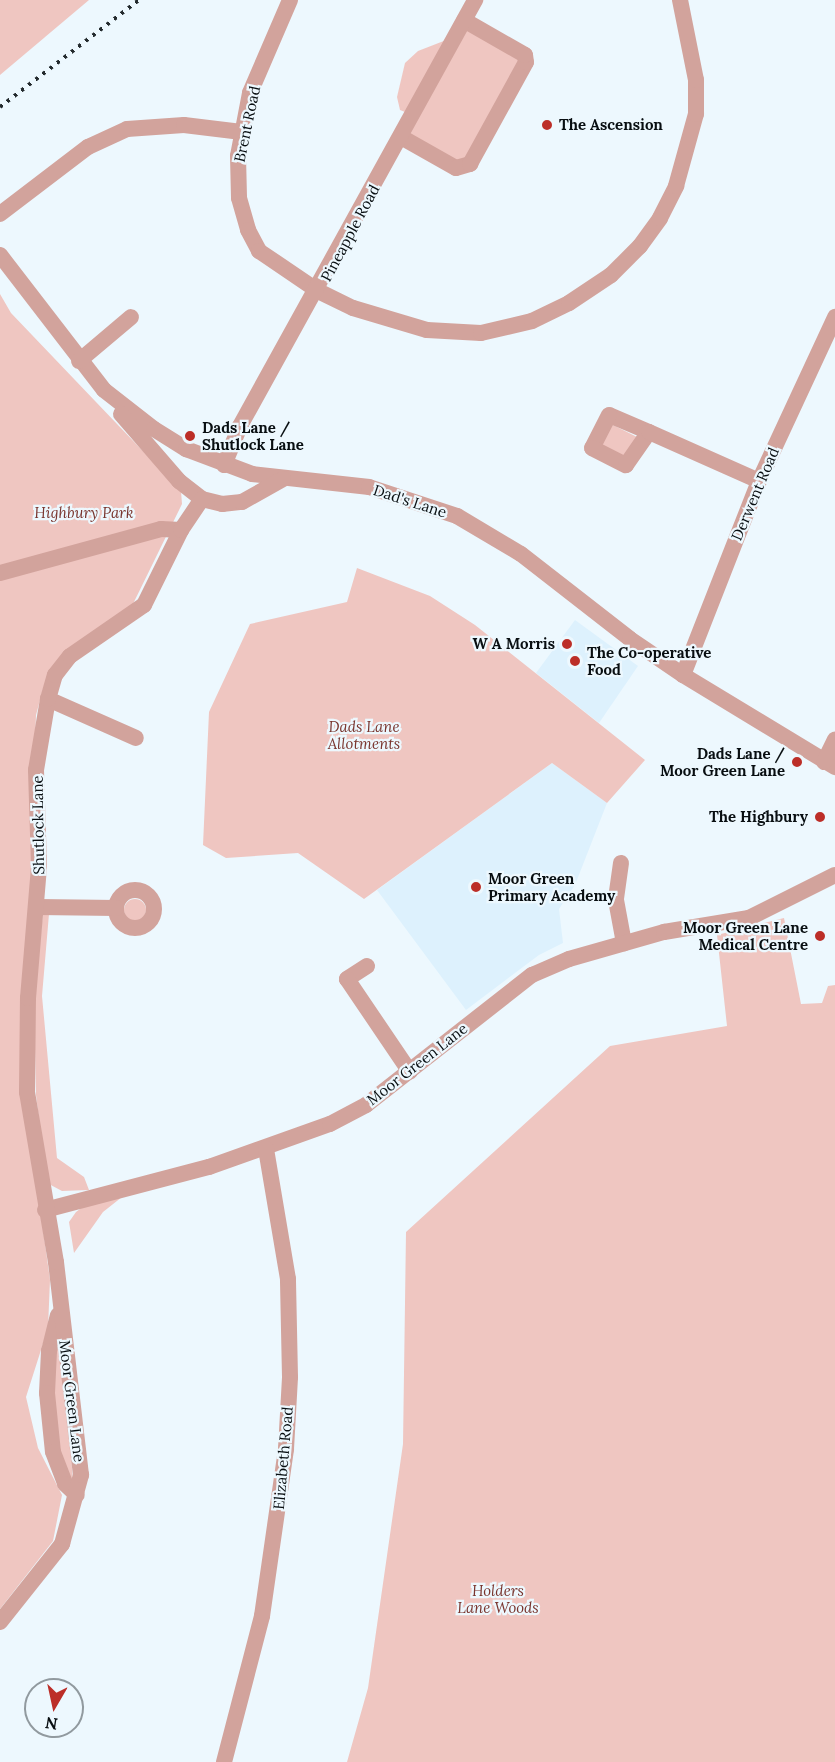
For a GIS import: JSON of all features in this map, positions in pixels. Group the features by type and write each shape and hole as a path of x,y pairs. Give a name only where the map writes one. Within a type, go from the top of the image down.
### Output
{"street":[{"name":"Brent Road","path":"290,0 250,93 242,132 237,176 248,230 259,251 318,291 374,315 427,330 480,333 532,321 569,303 611,275 640,246 660,218 676,186 690,144 696,80 680,0"},
{"name":"Pineapple Road","path":"224,465 240,426 318,291 475,0"},
{"path":"401,137 456,168 470,164 526,62 525,55 464,20"},
{"path":"0,214 88,147 128,129 183,125 242,132"},
{"name":"Dad's Lane","path":"0,255 104,390 154,429 224,465 283,479 369,487 457,516 521,554 630,639 683,675 830,764"},
{"path":"80,361 131,317"},
{"name":"Derwent Road","path":"683,675 759,481 835,317"},
{"path":"104,390 179,481 202,499 222,504 242,502 283,479"},
{"path":"649,432 759,481"},
{"name":"Shutlock Lane","path":"45,1210 27,1092 28,998 38,907 36,770 48,699 55,675 70,656 144,605 181,530 202,499"},
{"path":"0,573 161,529 181,530"},
{"path":"48,699 136,738"},
{"path":"830,764 835,739"},
{"path":"621,863 616,900 624,943"},
{"name":"Moor Green Lane","path":"0,1622 62,1544 77,1495 81,1452 59,1308 56,1262 45,1210 266,1149 366,1105 532,975 624,943 749,918 835,875"},
{"path":"38,907 116,908"},
{"path":"367,966 348,979 410,1072"},
{"name":"Elizabeth Road","path":"224,1762 262,1616 287,1429 288,1279 266,1149"},
{"name":"Moor Green Lane","path":"59,1308 49,1351 47,1393 58,1467 65,1484 77,1495"}],"shaded area":[{"path":"575,620 638,666 599,723 536,673"},
{"name":"Moor Green Primary Academy","path":"552,763 607,803 575,885 559,909 563,943 539,955 466,1010 377,890"}],"green space":[{"path":"0,0 89,0 0,75"},
{"path":"466,23 524,57 468,162 455,164 405,136"},
{"path":"454,37 410,114 400,110 397,97 405,63 418,51"},
{"name":"Highbury Park","path":"0,294 11,313 181,491 182,504 132,606 43,689 36,715 24,1090 50,1280 48,1328 26,1397 38,1448 62,1495 53,1541 0,1609"},
{"path":"611,424 637,437 626,457 603,450 601,442"},
{"name":"Dads Lane Allotments","path":"357,568 430,596 475,625 645,760 607,803 552,763 364,899 298,853 226,858 203,845 209,712 250,624 347,602"},
{"path":"135,899 143,902 146,910 143,918 135,921 127,918 124,910 127,902"},
{"path":"43,912 49,914 42,996 57,1158 84,1177 89,1190 62,1191 47,1183 36,1095 34,1002"},
{"name":"Holders Lane Woods","path":"784,918 801,1004 822,1003 828,986 835,985 835,1762 347,1762 368,1688 403,1444 406,1232 610,1046 727,1026 717,935"},
{"path":"122,1197 103,1212 74,1253 69,1222 76,1212 84,1206"},
{"path":"59,1319 66,1372 73,1484 60,1452 50,1393"}],"railway":[{"path":"0,107 139,0"}],"place":[{"name":"The Ascension","path":"547,125"},
{"name":"Dads Lane / Shutlock Lane","path":"190,436"},
{"name":"W A Morris","path":"567,644"},
{"name":"The Co-operative Food","path":"575,661"},
{"name":"Dads Lane / Moor Green Lane","path":"797,762"},
{"name":"The Highbury","path":"820,817"},
{"name":"Moor Green Primary Academy","path":"476,887"},
{"name":"Moor Green Lane Medical Centre","path":"820,936"}]}
